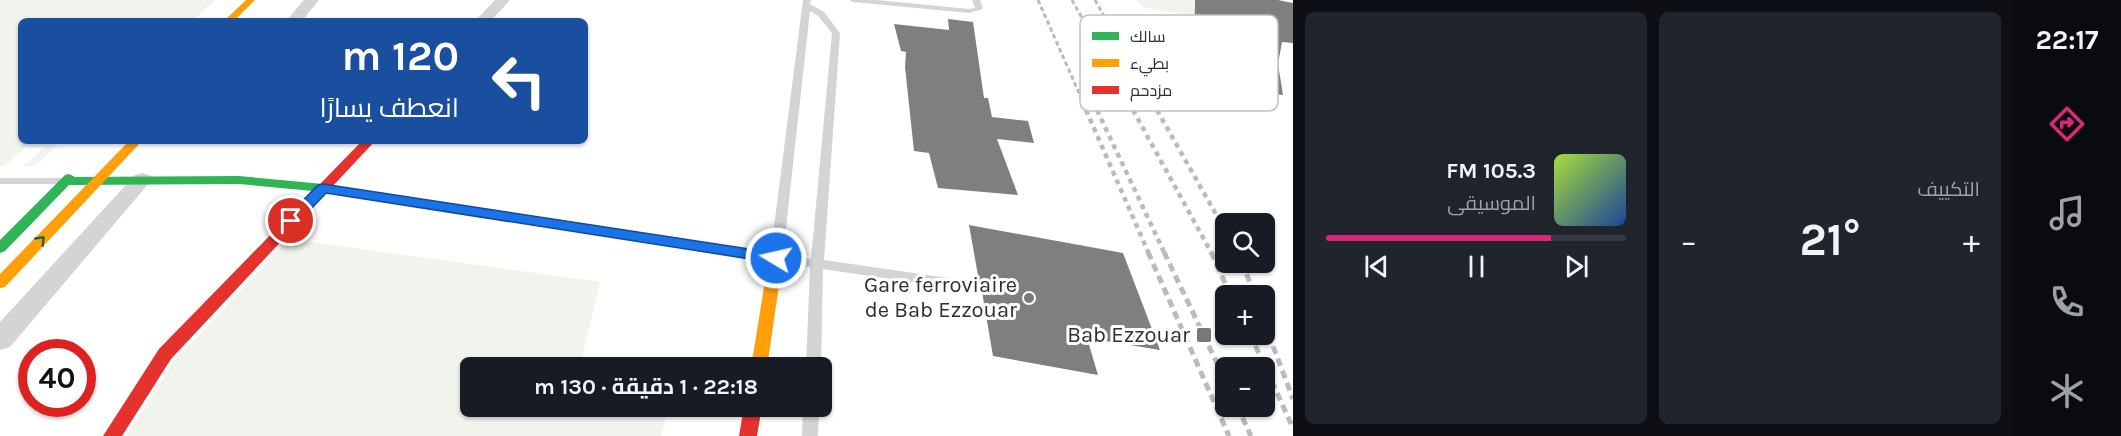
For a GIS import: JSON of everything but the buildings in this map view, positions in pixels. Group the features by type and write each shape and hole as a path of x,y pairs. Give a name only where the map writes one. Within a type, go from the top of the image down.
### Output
{"street":[{"path":"232,18 251,0"},
{"path":"297,18 312,0"},
{"path":"486,18 503,0"},
{"path":"0,282 133,144"},
{"path":"112,436 165,354 366,144"},
{"path":"0,248 82,165"},
{"path":"0,340 142,179"},
{"path":"66,181 238,180 323,188 776,258 761,357"},
{"path":"748,436 751,417"}],"lane":[{"path":"853,0 969,11 979,9 976,0"},
{"path":"807,3 776,258 976,287"},
{"path":"807,3 821,14 836,33 817,264 813,357"},
{"path":"0,181 66,181"},
{"path":"810,436 811,417"}],"shaded area":[{"path":"0,0 215,0 195,18 18,18 18,144 59,144 35,166 23,166 44,148 26,147 4,166 0,166"},
{"path":"1137,0 1194,0 1198,15 1188,15 1142,7"},
{"path":"289,239 600,282 582,357 460,357 460,417 666,417 661,436 126,436 174,361"}],"railway":[{"path":"1038,0 1080,95"},
{"path":"1072,0 1080,15"},
{"path":"1095,0 1104,15"},
{"path":"1086,111 1149,254"},
{"path":"1097,111 1165,254"},
{"path":"1134,111 1211,253"},
{"path":"1158,111 1215,213"},
{"path":"1148,252 1229,436"},
{"path":"1164,252 1215,359"},
{"path":"1211,253 1226,285"},
{"path":"1246,273 1251,285"},
{"path":"1255,345 1293,428"},
{"path":"1273,345 1293,399"},
{"path":"1242,417 1251,436"}],"traffic: fast":[{"path":"0,248 69,178"},
{"path":"66,181 239,180 323,188 559,224"}],"traffic: slow":[{"path":"232,18 251,0"},
{"path":"0,283 133,144"},
{"path":"559,224 776,258 761,357"}],"traffic: jam":[{"path":"112,436 165,354 366,144"},
{"path":"748,436 751,417"}],"place":[{"name":"Gare ferroviaire de Bab Ezzouar","path":"1029,298"},
{"name":"Bab Ezzouar","path":"1204,335"}],"route":[{"path":"291,221 323,188 776,258"}]}
